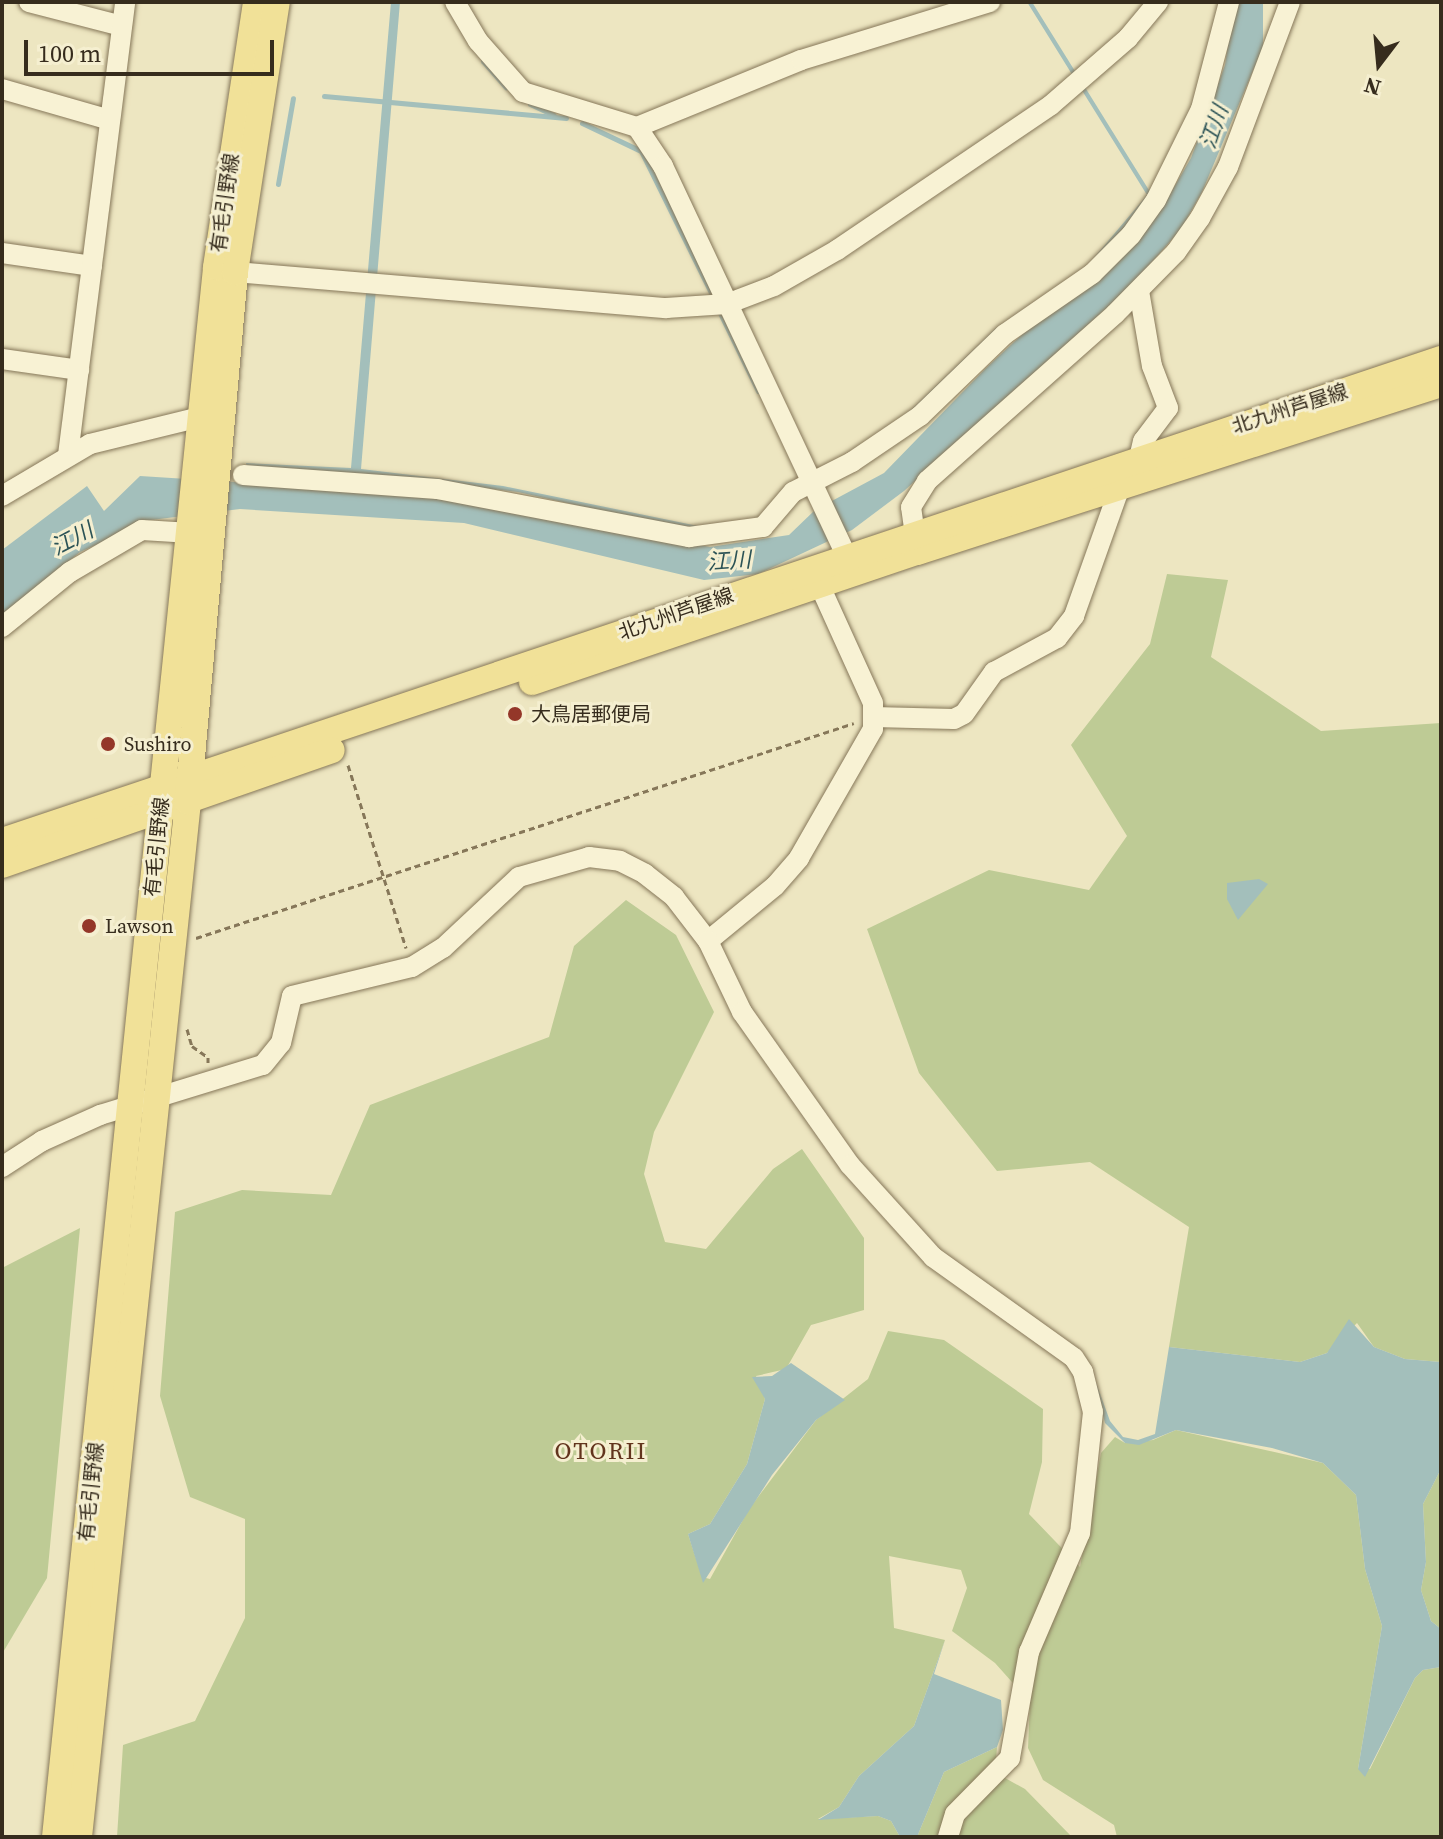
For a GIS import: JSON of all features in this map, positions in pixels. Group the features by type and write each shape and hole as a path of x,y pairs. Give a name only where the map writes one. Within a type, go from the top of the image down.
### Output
{"main road":[{"name":"有毛引野線","path":"210,420 220,235 256,2"},
{"name":"有毛引野線","path":"79,1837 142,1101 159,814 210,420 277,2"},
{"name":"北九州芦屋線","path":"2,841 163,786 188,790 342,746 820,586 915,543 1139,459 1441,359"},
{"name":"北九州芦屋線","path":"2,865 159,814 188,790 841,546 915,543 1120,487 1441,384"},
{"name":"有毛引野線","path":"55,1837 142,1101 188,790 198,522"}],"street":[{"path":"29,2 122,26"},
{"path":"68,455 125,2"},
{"path":"455,2 478,41 523,92 637,127 663,166 841,546"},
{"path":"637,127 801,60 990,2"},
{"path":"235,272 666,308 727,304 774,286 837,250 1051,105 1128,38 1158,2"},
{"path":"243,475 437,489 689,537 763,527 793,492 818,493 920,416 1005,334 1092,274 1131,235 1156,200 1201,109 1229,2"},
{"path":"915,543 911,507 927,481 1139,291 1192,230 1228,167 1290,2"},
{"path":"2,89 110,120"},
{"path":"2,253 92,266"},
{"path":"1139,291 1152,366 1168,408 1143,441 1139,459"},
{"path":"2,359 79,370"},
{"path":"2,496 90,444 210,420"},
{"path":"873,717 954,719 964,714 994,672 1057,638 1074,616 1120,487"},
{"path":"2,627 70,572 142,530 198,522"},
{"path":"708,941 775,886 799,858 873,729 873,703 820,586"},
{"path":"2,1167 42,1141 100,1115 208,1079 263,1065 281,1043 292,996 412,967 443,948 519,877 589,857 620,861 645,874 674,897 708,941 742,1012 850,1165 933,1257 1074,1358 1088,1388 1092,1444 1080,1533 1022,1676 1010,1758 955,1814 948,1837"}],"path":[{"path":"194,953 196,937 873,717"},
{"path":"342,746 412,967"},
{"path":"188,1016 192,1046 208,1057 208,1079"}],"green space":[{"path":"1167,574 1228,580 1211,657 1321,731 1441,723 1441,1362 1405,1359 1374,1347 1357,1323 1327,1353 1300,1362 1169,1347 1189,1227 1090,1162 997,1171 919,1073 867,929 989,870 1089,890 1127,836 1071,745 1150,644"},
{"path":"626,900 676,935 714,1012 654,1132 644,1174 665,1242 706,1249 773,1169 802,1149 864,1238 864,1310 811,1325 786,1369 756,1376 765,1399 747,1464 710,1524 688,1534 702,1577 710,1579 749,1509 816,1420 868,1379 888,1331 944,1340 1043,1409 1042,1462 1029,1514 1080,1567 1101,1453 1115,1437 1125,1443 1153,1440 1176,1430 1323,1463 1356,1495 1365,1569 1382,1626 1358,1769 1370,1769 1415,1678 1423,1670 1441,1667 1441,1837 1117,1837 1114,1825 1043,1780 1028,1748 1030,1702 995,1663 952,1631 967,1588 961,1570 889,1556 894,1628 945,1640 914,1726 859,1776 839,1807 818,1819 878,1816 891,1821 900,1837 117,1837 123,1745 195,1721 245,1618 245,1519 190,1497 160,1396 175,1212 242,1190 331,1195 370,1105 549,1037 574,946"},
{"path":"80,1228 47,1578 2,1654 2,1268"},
{"path":"1441,1469 1441,1629 1431,1621 1421,1590 1426,1562 1423,1504"},
{"path":"997,1747 996,1760 1005,1778 1025,1789 1072,1837 917,1837 944,1772"}],"water":[{"name":"江川","path":"391,2 400,2 361,469 503,486 703,527 762,518 717,529 665,525 518,492 360,474 710,547 789,535 815,510 884,473 986,368 1166,201 1191,158 1225,65 1234,2 1263,2 1263,47 1202,192 1181,229 1131,286 904,491 852,530 758,574 704,580 464,523 240,509 151,520 80,552 2,616 2,550 87,486 104,511 140,476 250,483 246,463 351,468"},
{"path":"1027,2 1032,2 1152,195 1091,267 1000,330 909,416 854,452 912,409 996,328 1087,266 1147,195"},
{"path":"1259,879 1268,884 1238,920 1227,899 1227,883"},
{"path":"1349,1319 1374,1347 1405,1359 1441,1362 1441,1469 1423,1504 1426,1562 1421,1590 1431,1621 1441,1629 1441,1667 1423,1670 1415,1678 1365,1777 1358,1769 1382,1626 1365,1569 1356,1495 1323,1463 1272,1448 1176,1430 1139,1445 1125,1443 1105,1423 1090,1366 1110,1421 1123,1437 1138,1440 1155,1434 1169,1347 1300,1362 1327,1353"},
{"path":"791,1363 845,1400 816,1420 772,1475 703,1583 688,1534 710,1524 747,1464 765,1399 752,1377 772,1376"},
{"path":"945,1640 934,1674 1001,1700 1003,1730 997,1747 944,1772 917,1837 900,1837 891,1821 878,1816 818,1820 839,1807 859,1776 914,1726"}],"waterway":[{"path":"483,61 506,87"},
{"path":"324,96 566,118"},
{"path":"278,184 293,98"},
{"path":"530,104 554,115"},
{"path":"582,123 641,151 714,299"},
{"path":"720,313 758,391"}],"place":[{"name":"大鳥居郵便局","path":"515,714"},
{"name":"Sushiro","path":"108,744"},
{"name":"Lawson","path":"89,926"}],"district":[{"name":"OTORII","path":"601,1451"}]}
